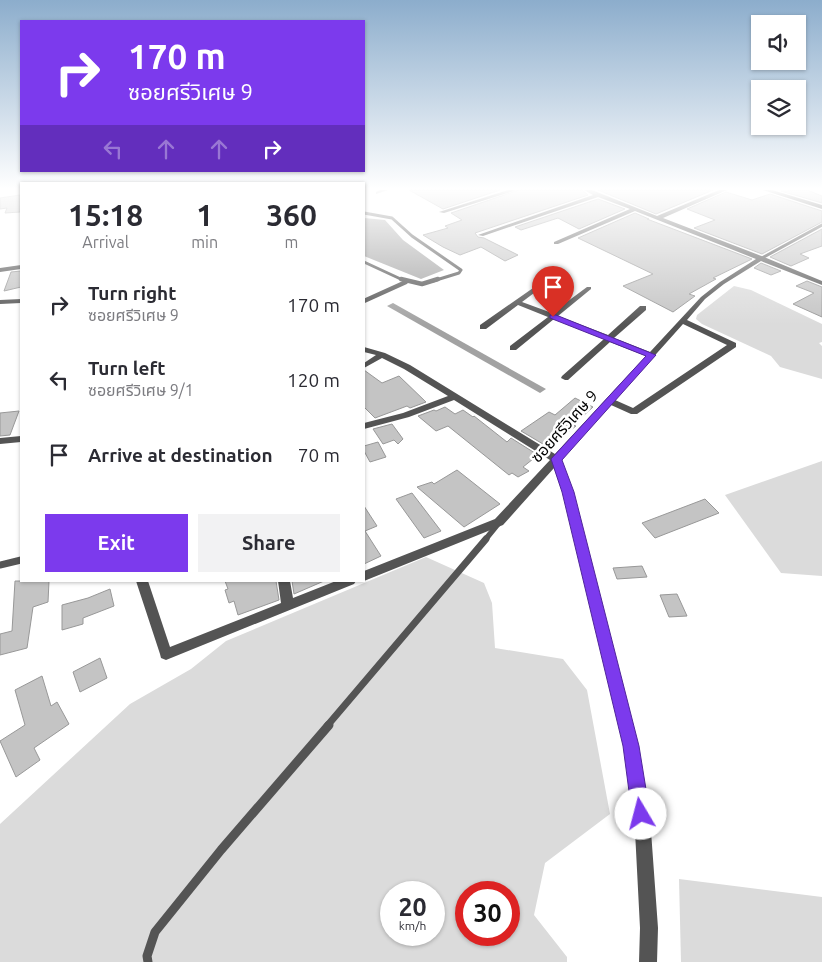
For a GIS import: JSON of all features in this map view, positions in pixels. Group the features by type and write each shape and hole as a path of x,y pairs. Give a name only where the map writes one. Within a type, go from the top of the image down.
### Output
{"street":[{"path":"556,243 575,235"},
{"path":"702,235 822,283"},
{"name":"ซอยศรีวิเศษ 9","path":"365,576 499,522 703,298 722,283 762,258"},
{"path":"0,270 20,268"},
{"path":"483,327 556,274"},
{"path":"513,348 590,288"},
{"path":"0,302 20,300"},
{"path":"517,302 651,355"},
{"path":"565,378 643,308"},
{"path":"609,401 634,412 733,345 682,321"},
{"path":"365,349 407,367 556,459 568,492 631,746 643,831 649,928 648,962"},
{"path":"365,365 382,355"},
{"path":"365,426 406,415 454,397"},
{"path":"0,441 20,439"},
{"path":"142,582 166,654 348,582"},
{"path":"284,582 288,606"}],"lane":[{"path":"365,262 406,282 422,284 459,273 461,270 411,235"},
{"path":"762,258 804,235"},
{"path":"365,301 406,282"},
{"path":"148,962 147,956 155,932 221,850 463,568 499,522"},
{"path":"0,565 20,560"}],"shaded area":[{"path":"365,235 398,235 444,270 421,279 365,256"},
{"path":"734,286 751,290 822,324 822,342 819,343 822,346 822,379 780,367 771,356 702,324 696,319 697,315"},
{"path":"393,303 546,389 540,393 387,306"},
{"path":"822,461 822,576 781,573 725,495"},
{"path":"426,557 484,583 492,603 495,648 563,659 587,690 610,814 545,863 534,915 567,957 567,962 0,962 0,824 130,704 191,669 226,641"},
{"path":"679,879 822,897 822,962 681,962"}],"building":[{"path":"423,235 476,235 518,255 505,261 481,247 460,255"},
{"path":"585,235 689,235 752,259 713,278 716,279 689,294 695,296 673,312 623,286 653,274 578,238"},
{"path":"712,235 798,235 762,254"},
{"path":"811,235 822,235 822,246 800,254 809,258 791,266 770,257"},
{"path":"761,263 781,271 771,275 754,268"},
{"path":"20,271 20,287 4,291 11,272"},
{"path":"807,281 822,287 822,317 793,304 814,293 796,286"},
{"path":"365,371 382,383 399,376 426,402 410,408 407,406 375,418 365,408"},
{"path":"575,398 593,407 573,425 576,426 548,447 521,431 549,412 555,415"},
{"path":"445,407 455,414 463,410 474,416 507,442 511,438 538,455 523,467 529,471 518,477 512,473 509,475 448,426 436,431 418,416"},
{"path":"19,411 10,435 0,436 0,413"},
{"path":"392,424 403,439 398,444 394,440 383,444 373,429"},
{"path":"378,442 386,457 370,462 365,453 365,446"},
{"path":"457,470 500,504 464,527 417,487 432,482 434,484"},
{"path":"412,493 441,531 424,538 396,499"},
{"path":"705,499 719,513 655,538 642,523"},
{"path":"365,508 377,526 365,531"},
{"path":"365,531 381,556 365,564"},
{"path":"642,566 647,577 617,579 613,568"},
{"path":"15,581 49,582 48,602 33,607 27,648 0,655 0,634 12,631"},
{"path":"225,582 276,582 279,600 238,615 234,601 229,603 225,590 228,589"},
{"path":"292,582 322,582 294,594"},
{"path":"110,589 114,606 83,618 83,624 62,630 62,605 88,598"},
{"path":"677,594 687,616 669,617 660,595"},
{"path":"100,658 107,678 80,692 73,672"},
{"path":"42,676 51,706 57,702 69,724 34,748 40,760 16,777 0,741 25,725 15,690"}],"route":[{"path":"553,317 651,355 556,459 568,492 631,746 641,814"}]}
